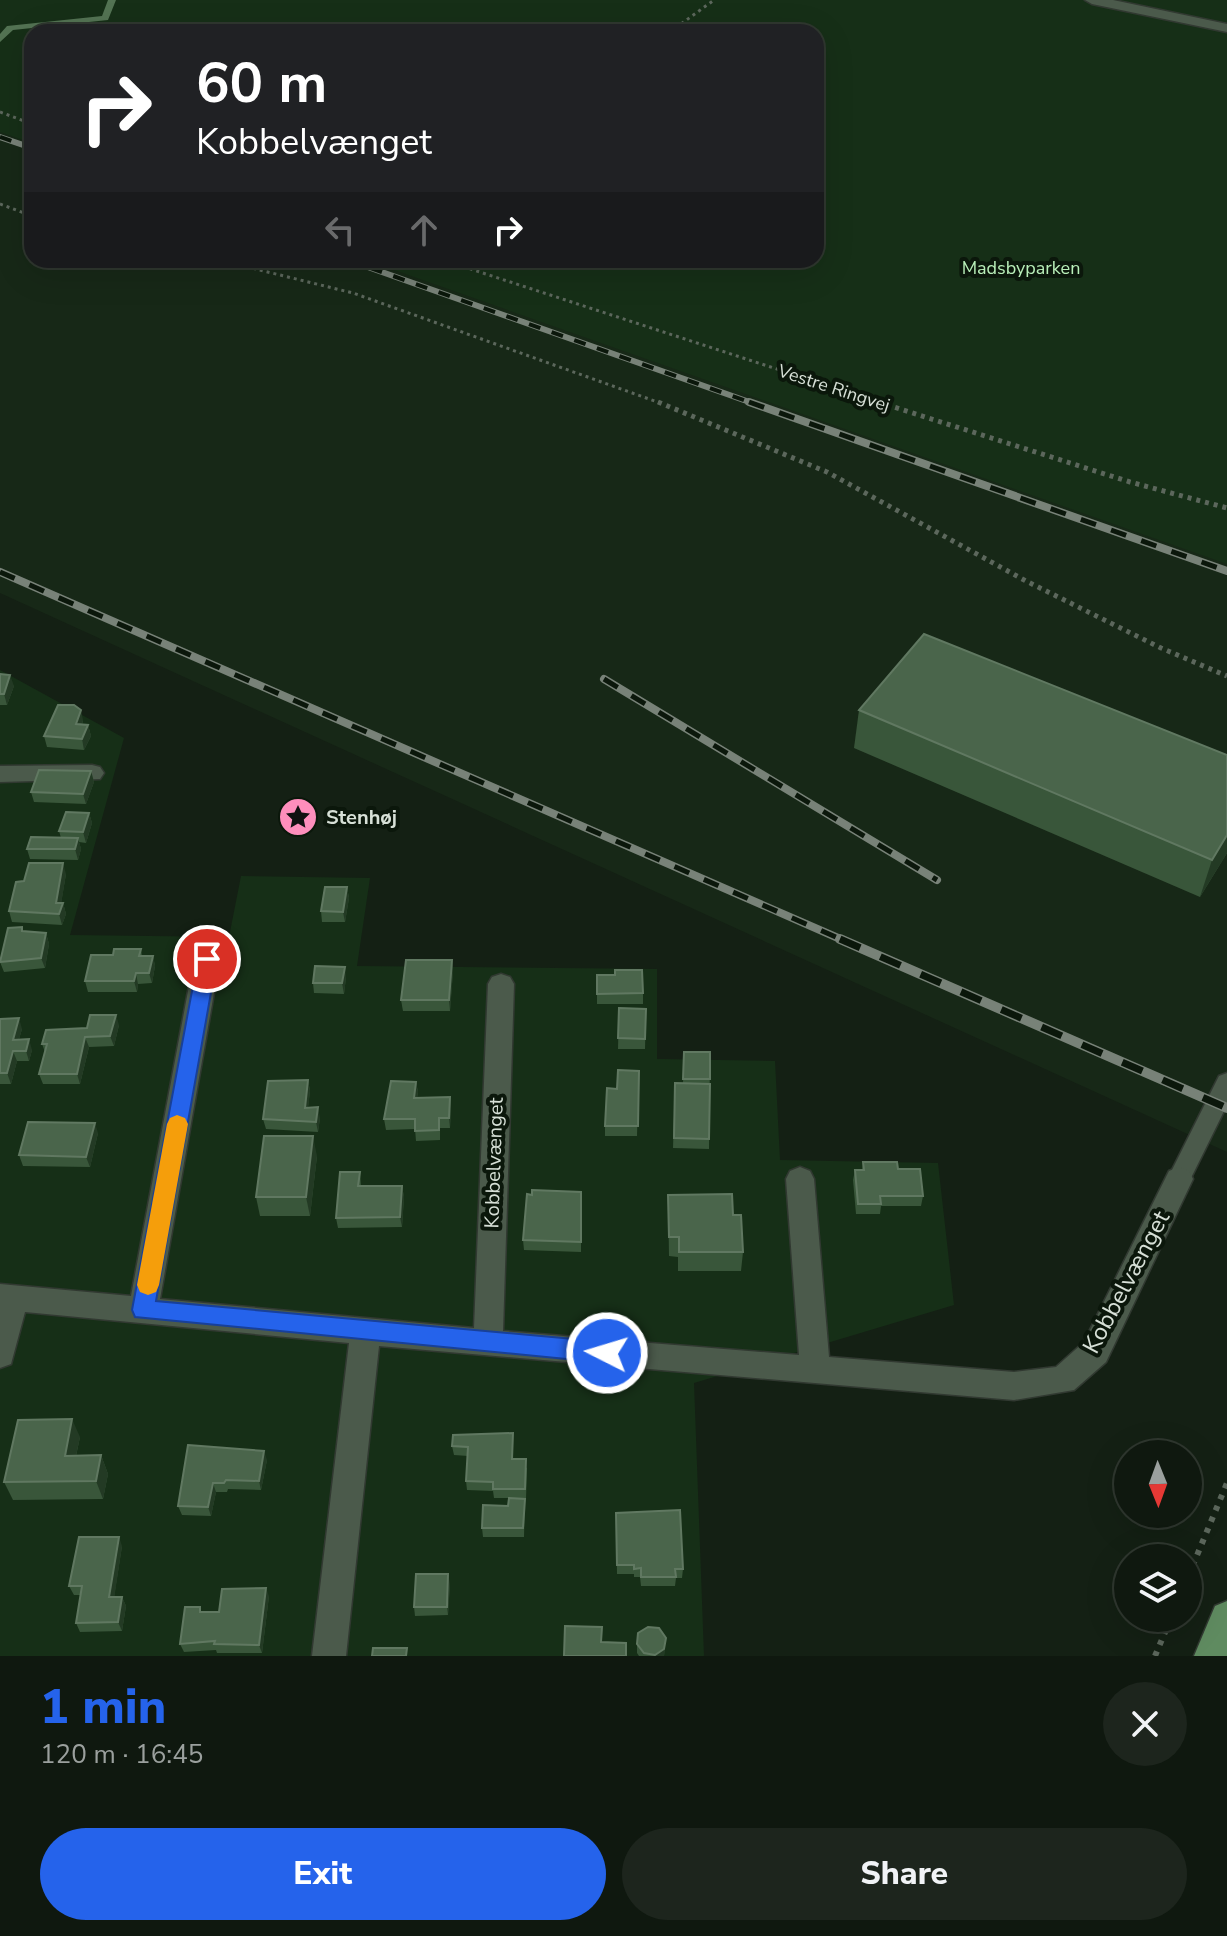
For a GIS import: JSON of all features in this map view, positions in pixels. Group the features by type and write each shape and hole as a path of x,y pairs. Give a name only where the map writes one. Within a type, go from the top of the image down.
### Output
{"main road":[{"path":"1211,1656 1227,1618"}],"street":[{"path":"1092,0 1227,28"},
{"path":"0,774 92,773"},
{"path":"143,1310 207,959"},
{"name":"Kobbelvænget","path":"488,1343 501,984"},
{"path":"800,1179 815,1370"},
{"name":"Kobbelvænget","path":"0,1354 7,1297 488,1343 1014,1386 1063,1380 1095,1352 1179,1179"},
{"path":"329,1656 366,1330"}],"lane":[{"name":"Kobbelvænget","path":"1179,1179 1227,1082"}],"path":[{"path":"681,24 714,0"},
{"path":"0,112 24,121"},
{"path":"0,204 24,213"},
{"path":"251,268 353,293 726,428 827,472 1026,581 1161,648 1227,676"},
{"name":"Vestre Ringvej","path":"467,268 1130,482 1227,508"},
{"path":"1202,1544 1227,1483"},
{"path":"1155,1656 1165,1632"}],"shaded area":[{"path":"0,123 24,132 24,268 392,268 1227,555 1227,1152 0,593"}],"green space":[{"name":"Madsbyparken","path":"0,0 1227,0 1227,564 389,268 824,268 824,24 24,24 24,140 0,132"},
{"path":"0,670 124,738 70,935 229,937 241,876 370,878 357,966 657,969 657,1059 775,1061 780,1160 938,1163 954,1305 694,1383 704,1656 0,1656"}],"building":[{"path":"924,634 1227,755 1227,835 1212,860 859,710"},
{"path":"0,674 10,675 4,694 0,694"},
{"path":"58,705 74,705 81,710 76,724 88,725 82,739 44,736"},
{"path":"39,770 91,771 83,794 31,792"},
{"path":"66,812 89,813 83,832 59,831"},
{"path":"31,837 78,838 75,849 27,849"},
{"path":"29,863 63,863 56,903 63,903 59,914 9,911 16,882 24,881"},
{"path":"325,887 347,887 343,912 321,911"},
{"path":"22,927 22,931 46,933 41,958 0,962 8,928"},
{"path":"114,949 141,949 139,956 153,956 149,973 136,973 134,981 85,981 91,955 113,955"},
{"path":"406,960 452,960 449,1000 401,1000"},
{"path":"315,966 345,967 342,983 313,983"},
{"path":"615,970 642,970 643,993 597,994 597,975 615,975"},
{"path":"619,1008 646,1009 645,1039 618,1038"},
{"path":"90,1015 116,1015 110,1036 85,1037 77,1074 39,1074 47,1044 42,1044 46,1030 87,1028"},
{"path":"19,1018 13,1040 29,1039 26,1051 13,1051 7,1073 0,1073 0,1019"},
{"path":"684,1052 710,1052 710,1079 683,1079"},
{"path":"618,1070 639,1071 638,1126 605,1126 607,1088 617,1089"},
{"path":"308,1080 305,1108 318,1107 316,1122 263,1119 268,1081"},
{"path":"391,1081 416,1082 414,1098 450,1097 449,1118 439,1118 439,1130 415,1131 415,1119 384,1119"},
{"path":"675,1083 710,1084 709,1139 674,1138"},
{"path":"28,1122 95,1123 86,1157 19,1155"},
{"path":"264,1136 313,1136 306,1197 256,1197"},
{"path":"863,1162 897,1162 898,1169 920,1169 923,1196 880,1196 881,1204 858,1204 855,1170 864,1170"},
{"path":"340,1172 360,1172 358,1186 402,1186 400,1217 336,1218"},
{"path":"532,1190 581,1192 581,1242 523,1240 527,1194 532,1195"},
{"path":"732,1194 733,1215 741,1215 743,1252 679,1252 679,1237 669,1237 668,1195"},
{"path":"72,1419 65,1456 101,1455 96,1481 4,1482 18,1420"},
{"path":"513,1433 512,1459 526,1459 525,1489 493,1489 493,1482 466,1481 468,1447 452,1446 453,1435"},
{"path":"188,1445 264,1451 259,1481 226,1480 224,1483 213,1483 208,1507 178,1506"},
{"path":"509,1498 525,1499 523,1528 482,1528 483,1505 508,1506"},
{"path":"680,1510 683,1569 675,1569 676,1577 641,1577 641,1568 617,1565 616,1513"},
{"path":"79,1537 119,1537 109,1597 122,1597 118,1622 76,1623 82,1586 69,1586"},
{"path":"416,1574 448,1574 447,1607 414,1607"},
{"path":"266,1588 259,1645 214,1644 215,1641 180,1644 185,1607 200,1607 200,1612 219,1612 222,1589"},
{"path":"565,1626 602,1627 601,1642 626,1643 626,1656 564,1656"},
{"path":"648,1627 659,1628 666,1638 664,1649 655,1655 644,1653 637,1644 638,1633"},
{"path":"373,1648 407,1648 406,1656 372,1656"}],"waterway":[{"path":"48,24 105,18 112,0"},
{"path":"0,39 10,28 24,27"}],"railway":[{"path":"0,137 24,145"},
{"path":"371,268 755,404"},
{"path":"749,402 1227,571"},
{"path":"0,572 845,941"},
{"path":"604,679 937,880"},
{"path":"840,939 1227,1108"}],"slow traffic":[{"path":"148,1285 177,1124"}],"place":[{"name":"Stenhøj","path":"298,817"}],"route":[{"path":"207,959 143,1310 607,1353"}]}
